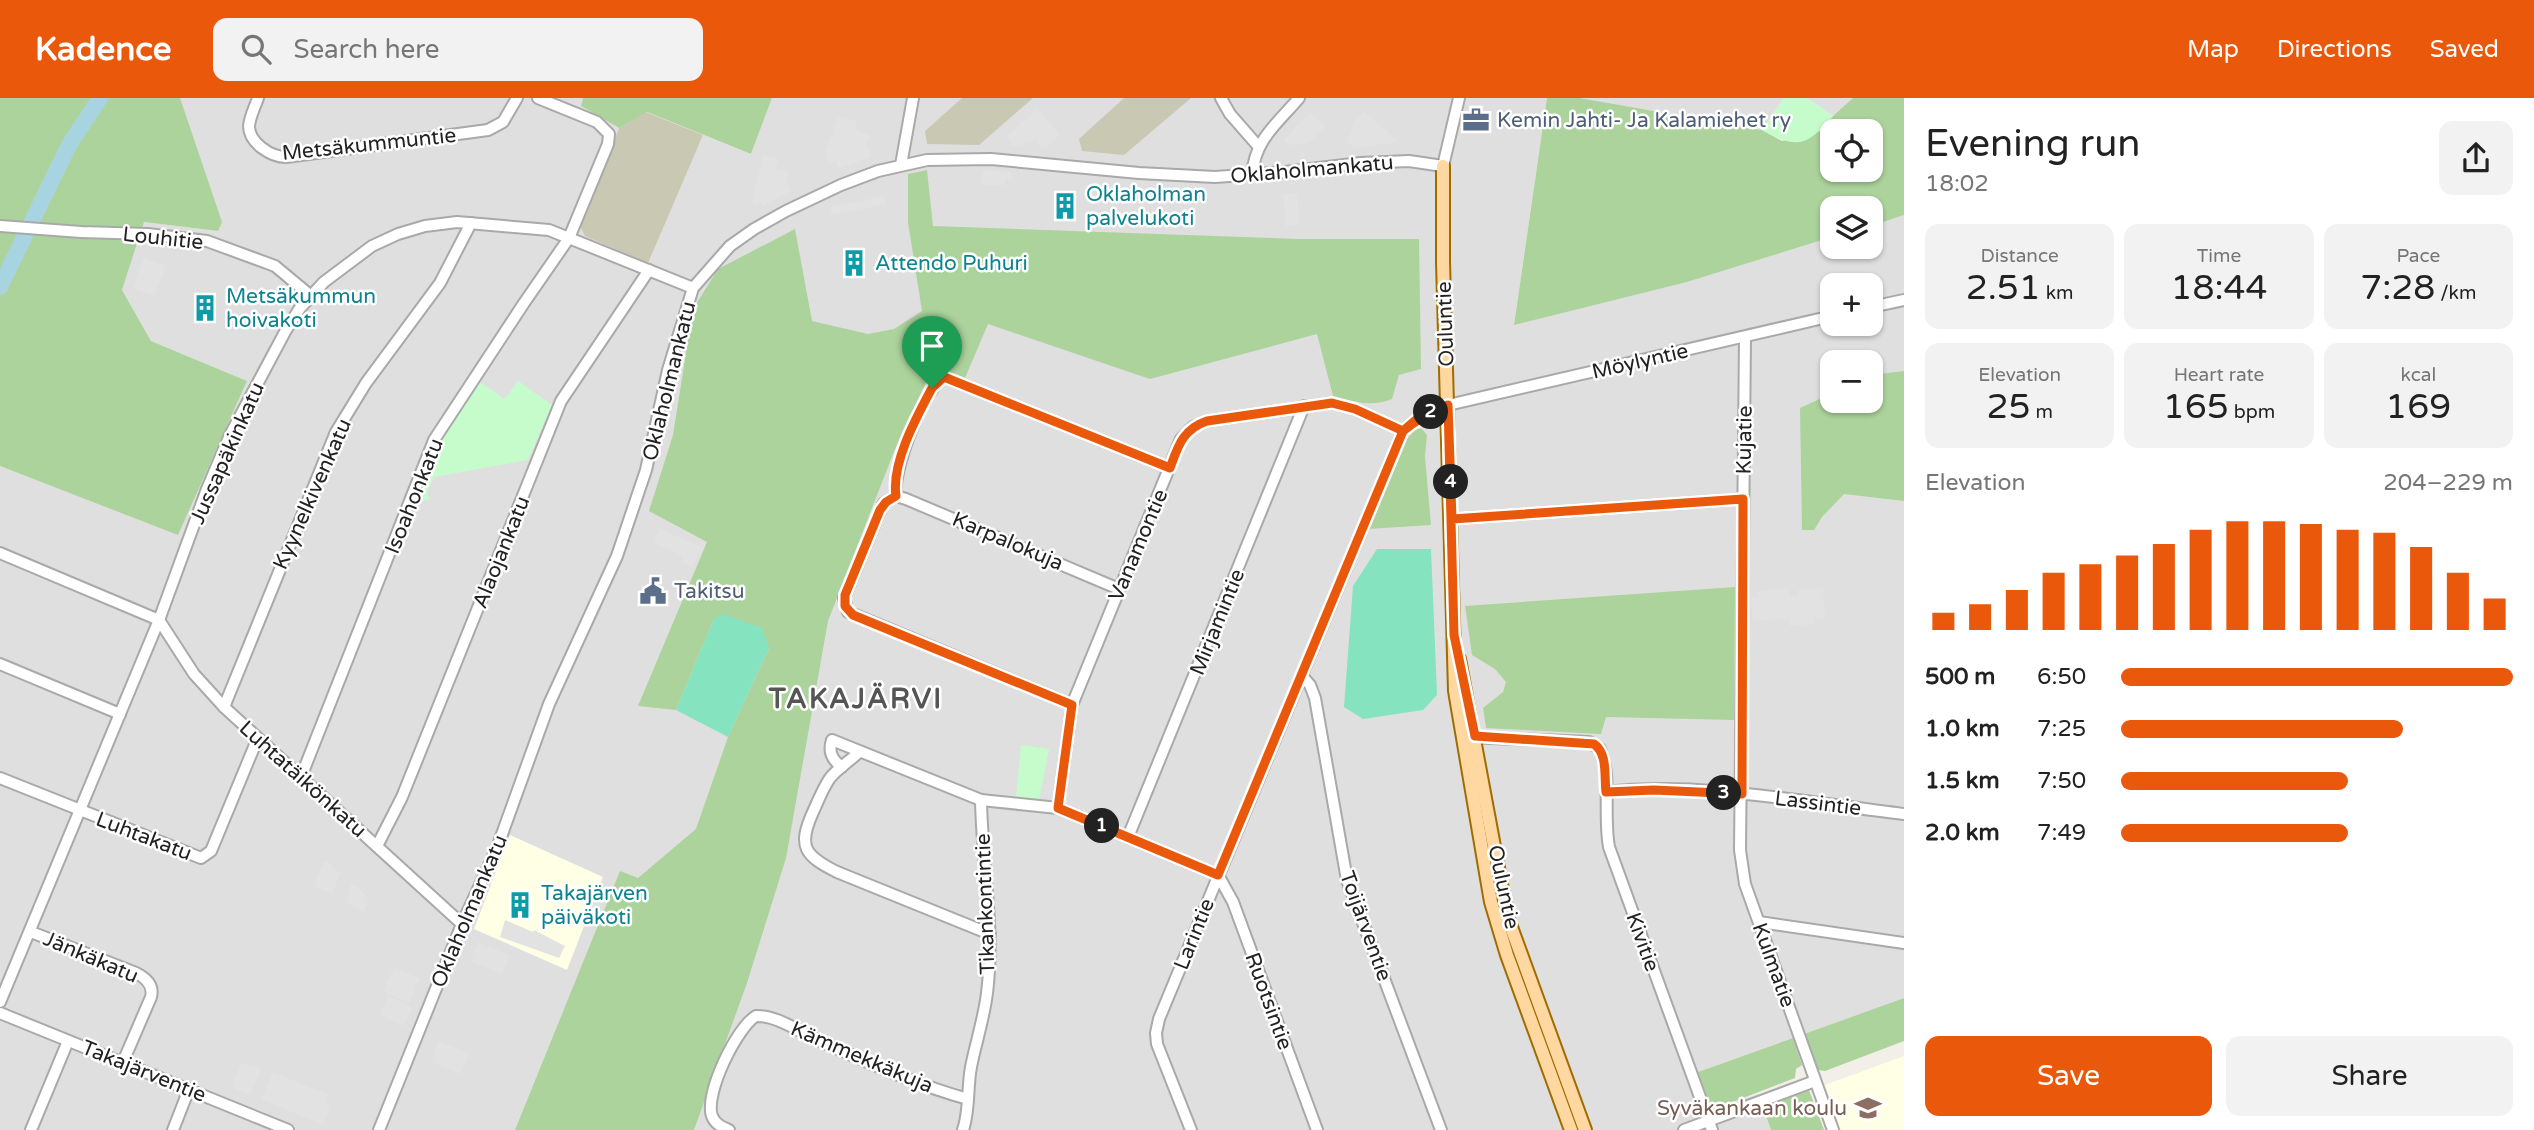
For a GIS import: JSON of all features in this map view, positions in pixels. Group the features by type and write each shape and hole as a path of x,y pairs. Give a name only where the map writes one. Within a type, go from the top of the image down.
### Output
{"main road":[{"name":"Ouluntie","path":"1443,166 1454,635 1491,902 1507,955 1572,1130"},
{"name":"Ouluntie","path":"1468,737 1507,917 1585,1130"}],"street":[{"name":"Metsäkummuntie","path":"258,98 249,124 251,134 267,151 286,158 488,130 503,122 517,98"},
{"path":"538,98 597,122 609,134 569,238"},
{"path":"901,165 913,98"},
{"path":"1222,98 1230,114 1258,146"},
{"path":"1252,175 1258,146 1299,98"},
{"name":"Ouluntie","path":"1443,166 1459,98"},
{"name":"Oklaholmankatu","path":"379,1130 462,924 497,848 549,704 617,556 646,470 668,370 693,288 717,259 754,229 841,184 901,165 943,159 991,159 1139,173 1215,177 1409,161 1443,166"},
{"name":"Jussapäkinkatu","path":"0,1002 159,620 207,489 230,435 286,330 311,296 336,271 386,239 425,226 457,222 540,228 693,288"},
{"name":"Kyynelkivenkatu","path":"223,707 336,432 366,383 440,283 471,223"},
{"name":"Louhitie","path":"0,226 148,233 207,241 275,266 311,296"},
{"name":"Isoahonkatu","path":"301,777 434,440 569,238"},
{"name":"Alaojankatu","path":"377,846 402,797 561,401 649,270"},
{"path":"1883,304 1904,300"},
{"name":"Möylyntie","path":"1448,405 1820,319"},
{"name":"Kujatie","path":"1742,794 1745,338"},
{"path":"1072,705 853,615 846,609 845,595 880,510 896,496 895,485 902,451 932,388 944,377 1170,468"},
{"name":"Vanamontie","path":"1058,808 1072,705 1181,439 1197,425 1207,421 1332,403 1346,406 1403,431"},
{"path":"1403,431 1417,419 1448,405"},
{"name":"Mirjamintie","path":"1128,837 1304,406"},
{"name":"Larintie","path":"1191,1130 1157,1044 1159,1018 1403,431"},
{"name":"Karpalokuja","path":"896,496 1119,589"},
{"path":"1452,519 1743,499"},
{"path":"0,552 159,620"},
{"name":"Luhtatäikönkatu","path":"159,620 194,674 223,707 462,924"},
{"path":"0,664 120,714"},
{"name":"Toijärventie","path":"1302,677 1310,685 1315,698 1347,880 1441,1130"},
{"name":"Kivitie","path":"1468,737 1589,742 1600,749 1604,767 1605,827 1609,847 1710,1125"},
{"name":"Luhtakatu","path":"80,811 197,858 203,858 211,851 257,740"},
{"name":"Tikankontintie","path":"842,767 834,761 830,752 832,740 981,800 1058,808 1218,875"},
{"path":"859,751 828,782 807,826 804,846 811,856 837,872 990,934"},
{"path":"0,778 80,811"},
{"name":"Lassintie","path":"1606,792 1654,790 1742,794 1904,814"},
{"name":"Kulmatie","path":"1742,794 1740,850 1745,884 1833,1130"},
{"name":"Tikankontintie","path":"962,1130 967,1114 971,1068 987,993 990,934 981,800"},
{"name":"Ruotsintie","path":"1218,875 1233,902 1317,1130"},
{"path":"1759,922 1904,943"},
{"name":"Jänkäkatu","path":"31,932 136,973 149,983 152,996 123,1062"},
{"name":"Takajärventie","path":"0,1013 288,1130"},
{"name":"Kämmekkäkuja","path":"729,1130 714,1121 711,1104 726,1057 741,1030 756,1016 776,1020 894,1072 968,1098"},
{"path":"31,1130 68,1041"},
{"path":"1684,1130 1710,1125 1815,1082"},
{"path":"173,1130 189,1089"}],"shaded area":[{"path":"180,98 583,98 581,106 619,128 580,226 647,263 703,135 751,154 772,98 1547,98 1514,324 1687,282 1820,241 1820,259 1883,259 1883,222 1904,215 1904,998 1698,1072 1712,1110 1758,1094 1771,1130 0,1130 0,466 178,534 247,381 151,341 122,290 144,222 217,231"},
{"path":"962,98 1033,98 979,145 927,144 925,131"},
{"path":"1124,98 1191,98 1124,155 1082,151 1079,139"},
{"path":"1580,98 1784,98 1762,130"},
{"path":"1807,98 1853,98 1833,116"},
{"path":"1037,109 1060,135 1046,148 1042,148 1035,140 1030,144 1027,141 1021,146 1010,146 1006,137"},
{"path":"1364,111 1399,142 1355,148 1347,143 1354,121"},
{"path":"646,112 703,135 648,263 585,236 580,226 619,128"},
{"path":"1310,112 1326,127 1309,143 1289,145 1283,141"},
{"path":"838,117 857,122 855,130 870,135 866,144 871,156 839,169 836,161 829,163 825,151"},
{"path":"763,155 779,159 776,168 789,172 786,182 792,190 763,206 760,202 755,205 752,199"},
{"path":"982,170 1011,172 1012,180 1005,179 1005,185 981,185"},
{"path":"1297,193 1299,225 1286,226 1283,194"},
{"path":"884,196 886,204 831,215 830,207"},
{"path":"144,258 166,266 154,296 133,288"},
{"path":"660,529 702,547 693,567 681,562 683,556 654,543"},
{"path":"1823,588 1825,619 1815,619 1815,624 1790,626 1789,619 1753,620 1751,598 1758,597 1758,591 1789,589 1790,597 1798,596 1798,590"},
{"path":"510,835 603,877 567,970 474,929"},
{"path":"324,861 341,872 332,894 314,886"},
{"path":"351,884 358,887 369,899 363,911 346,901"},
{"path":"505,920 533,932 534,930 565,946 559,958 500,937"},
{"path":"478,942 510,955 502,974 470,961"},
{"path":"394,967 420,979 409,1003 383,991"},
{"path":"388,996 412,1007 404,1026 380,1015"},
{"path":"439,1041 469,1053 461,1074 431,1062"},
{"name":"Syväkankaan koulu","path":"1904,1056 1904,1130 1841,1130 1825,1085"},
{"path":"241,1063 261,1068 250,1095 231,1087"},
{"path":"273,1072 329,1095 326,1103 331,1106 323,1125 261,1099"}],"green space":[{"path":"0,98 180,98 222,222 218,231 144,222 122,290 151,341 247,381 178,535 0,466"},
{"path":"583,98 772,98 751,154 647,112 619,128 581,106"},
{"path":"1547,98 1580,98 1762,130 1782,141 1820,131 1820,182 1883,182 1883,119 1830,119 1853,98 1904,98 1904,215 1883,222 1883,196 1820,196 1820,241 1687,282 1514,325"},
{"path":"1784,98 1807,98 1833,116 1830,119 1820,119 1820,130 1801,142 1785,140 1762,130"},
{"path":"927,170 933,226 1299,239 1419,239 1421,369 1399,375 1392,399 1362,403 1333,396 1317,334 1150,379 988,324 965,378 944,369 928,378 895,449 828,621 786,858 747,983 694,1130 515,1130 620,871 638,878 696,829 728,737 769,648 714,619 676,710 638,706 707,542 649,511 673,435 693,309 718,269 795,229 812,321 868,334 894,329 922,311 908,222 908,174"},
{"path":"1904,371 1904,501 1844,494 1822,517 1814,530 1802,530 1800,408 1820,399 1820,413 1883,413 1883,374"},
{"path":"478,381 505,399 518,381 552,405 528,460 434,477 427,492 429,500 417,501 427,466 441,435"},
{"path":"1416,429 1422,429 1427,435 1425,456 1431,525 1368,529 1406,440"},
{"path":"1377,549 1431,549 1437,695 1423,710 1363,719 1344,707 1353,586"},
{"path":"1735,587 1734,720 1606,717 1601,734 1486,728 1483,708 1503,692 1506,682 1495,669 1472,655 1465,606"},
{"path":"723,614 762,628 769,648 728,737 676,710 714,619"},
{"path":"1021,745 1049,749 1039,801 1016,799"},
{"path":"1904,998 1904,1041 1825,1071 1818,1070 1804,1034"},
{"path":"1793,1038 1802,1065 1796,1069 1795,1078 1712,1110 1698,1072"},
{"path":"1809,1090 1824,1130 1771,1130 1763,1107"}],"waterway":[{"path":"0,287 69,145 100,98"}],"place":[{"name":"Kemin Jahti- Ja Kalamiehet ry","path":"1476,120"},
{"name":"Oklaholman palvelukoti","path":"1065,206"},
{"name":"Attendo Puhuri","path":"854,263"},
{"name":"Metsäkummun hoivakoti","path":"205,308"},
{"name":"Takitsu","path":"653,591"},
{"name":"Takajärven päiväkoti","path":"520,905"},
{"name":"Syväkankaan koulu","path":"1868,1108"}],"district":[{"name":"TAKAJÄRVI","path":"856,698"}],"route":[{"path":"932,388 902,451 895,485 896,496 880,510 845,595 845,606 853,615 1072,705 1058,808 1218,875 1403,431 1417,419 1448,405 1454,635 1475,736 1594,744 1603,755 1606,792 1654,790 1742,794 1743,499 1452,519 1448,405 1435,411 1417,419 1403,431 1355,409 1332,403 1207,421 1193,427 1181,439 1170,468 944,377 932,388"}]}
